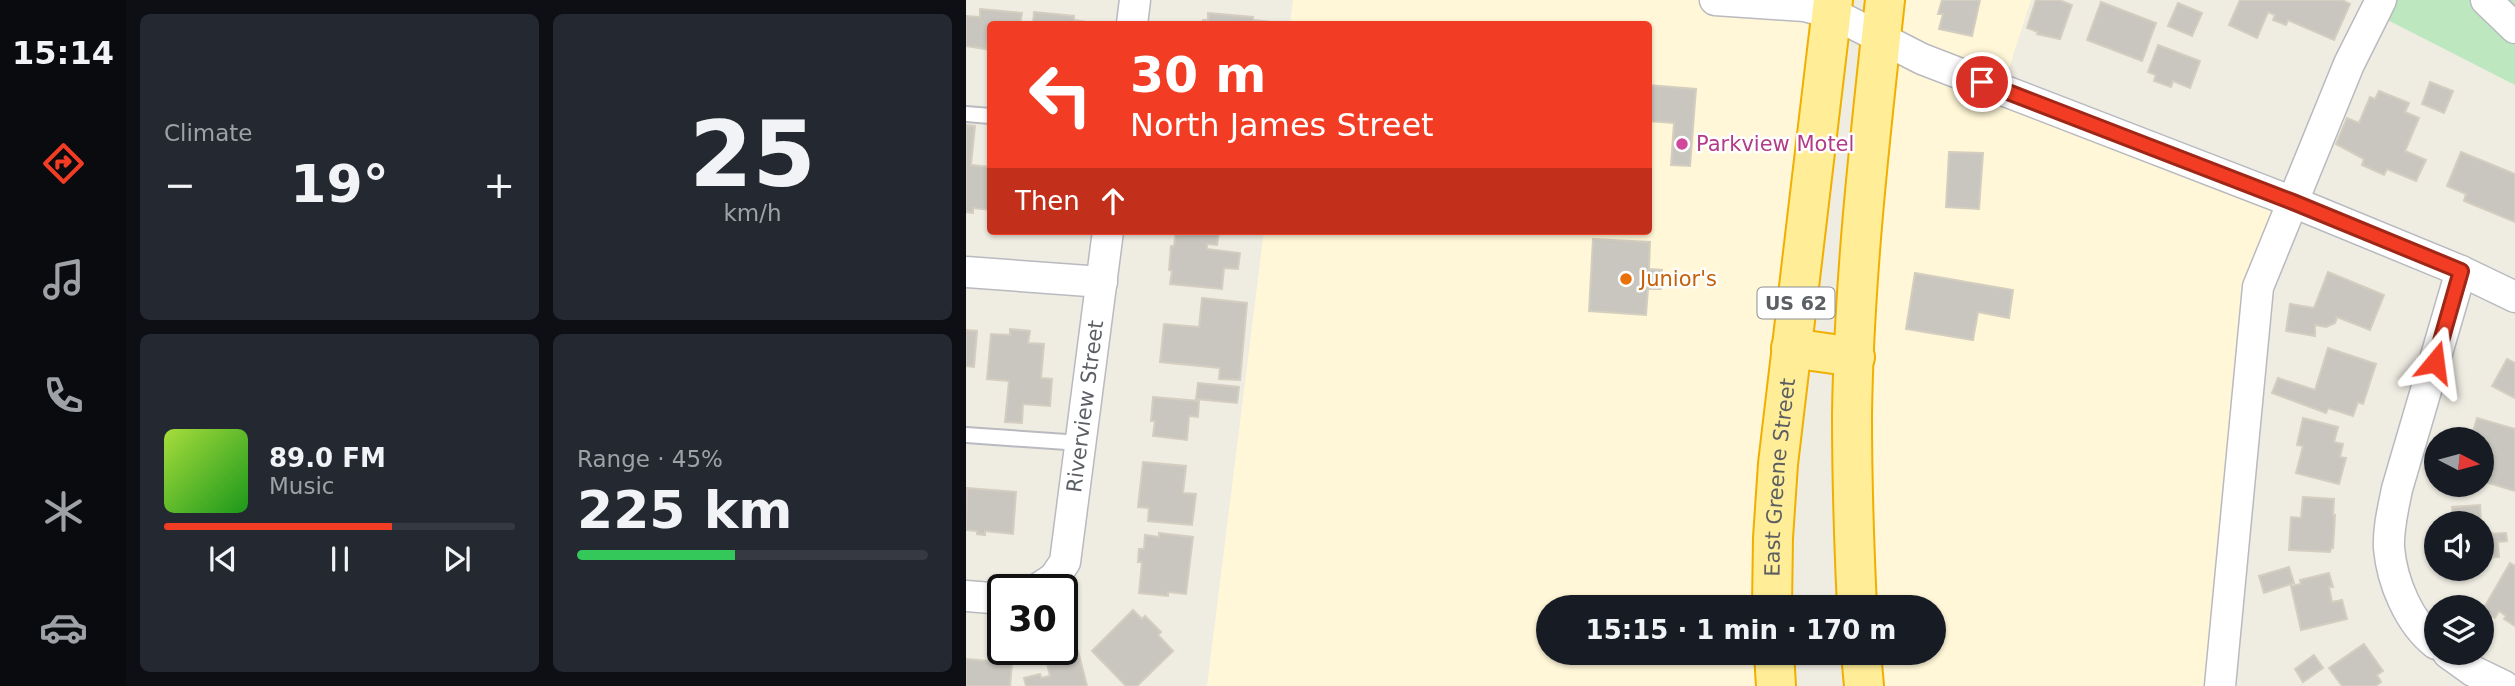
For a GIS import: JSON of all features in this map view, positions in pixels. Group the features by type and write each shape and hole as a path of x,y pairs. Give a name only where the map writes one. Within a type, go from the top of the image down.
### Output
{"highway":[{"name":"US 62","path":"1856,595 1853,515 1855,357 1863,213 1885,0"},
{"name":"East Greene Street","path":"1772,595 1778,464 1833,7"},
{"name":"East Greene Street","path":"1791,348 1855,357"},
{"path":"1775,665 1776,686"},
{"path":"1862,665 1864,686"}],"street":[{"path":"1132,21 1135,0"},
{"path":"1715,0 1833,7 1881,39 1922,59 2293,202 2461,271 2515,297"},
{"path":"2220,686 2258,287 2349,64 2381,0"},
{"path":"2486,0 2515,28"},
{"name":"Riverview Street","path":"1054,574 1065,562 1067,550 1108,235"},
{"path":"2424,628 2405,604 2398,585 2389,547 2390,523 2397,489 2461,271"},
{"path":"966,272 1102,282"},
{"path":"966,596 987,598"},
{"path":"2465,665 2504,686"}],"lane":[{"path":"966,114 987,116"},
{"path":"966,435 1081,443"}],"shaded area":[{"path":"1293,0 1715,0 1832,13 1773,595 1536,595 1536,665 1775,665 1776,686 1207,686 1263,235 1652,235 1652,21 1290,21"},
{"path":"1885,0 2031,0 2002,90 2293,202 2258,287 2220,686 1864,686 1862,665 1946,665 1946,595 1858,595"}],"green space":[{"path":"2369,0 2515,0 2515,85 2366,9"}],"building":[{"path":"1942,0 1980,0 1972,36 1939,29 1943,14 1938,14"},
{"path":"2036,0 2059,0 2072,5 2060,39 2037,34 2038,32 2027,28"},
{"path":"2240,0 2342,0 2350,4 2334,40 2288,20 2286,25 2273,20 2275,15 2268,12 2257,38 2229,25"},
{"path":"2101,2 2156,23 2142,61 2087,40"},
{"path":"2178,3 2202,13 2192,36 2168,26"},
{"path":"980,9 1022,13 1021,21 987,21 986,49 966,46 966,16 980,17"},
{"path":"1034,12 1074,16 1074,20 1081,21 1033,21"},
{"path":"1208,13 1253,17 1253,20 1262,21 1203,21 1208,20"},
{"path":"2158,45 2200,61 2190,88 2173,81 2171,87 2154,81 2156,75 2148,72"},
{"path":"2430,82 2453,91 2444,113 2422,104"},
{"name":"Parkview Motel","path":"1652,85 1696,89 1690,166 1671,165 1674,123 1652,121"},
{"path":"2379,91 2409,103 2405,112 2419,118 2405,151 2426,160 2416,181 2387,169 2384,175 2362,165 2364,159 2336,144 2347,118 2359,123 2370,97 2375,99"},
{"path":"966,125 975,126 971,165 987,167 987,210 973,208 973,213 966,212"},
{"path":"1949,152 1983,153 1979,209 1946,207"},
{"path":"2461,152 2515,174 2515,222 2464,201 2466,194 2447,186"},
{"path":"1175,235 1218,235 1217,245 1207,244 1207,249 1240,253 1238,269 1224,268 1222,289 1170,284 1171,246 1174,246"},
{"name":"Junior's","path":"1593,239 1650,242 1649,269 1662,270 1661,289 1648,289 1646,315 1589,311"},
{"path":"2328,272 2384,295 2370,330 2337,317 2335,323 2326,327 2315,325 2315,336 2286,331 2290,304 2314,308"},
{"path":"1915,273 2013,290 2009,318 1978,312 1973,340 1906,329"},
{"path":"1202,298 1247,303 1240,380 1219,379 1220,368 1160,362 1164,324 1199,327"},
{"path":"1010,329 1030,331 1028,343 1044,344 1041,378 1052,379 1050,406 1023,404 1022,423 1005,422 1009,381 987,379 991,334 1010,335"},
{"path":"966,330 977,331 974,367 966,366"},
{"path":"2328,348 2376,364 2363,404 2358,402 2353,416 2328,408 2326,413 2272,393 2278,378 2315,390"},
{"path":"2507,359 2515,363 2515,398 2492,386"},
{"path":"1198,383 1239,387 1237,403 1196,399"},
{"path":"1153,397 1199,401 1198,417 1189,416 1187,440 1153,436"},
{"path":"2303,418 2338,427 2334,442 2343,444 2340,457 2346,458 2339,484 2296,473 2303,446 2297,445"},
{"path":"2477,418 2515,429 2515,491 2494,485 2494,427 2474,427"},
{"path":"1143,462 1186,466 1183,493 1196,494 1192,525 1148,521 1149,508 1138,507"},
{"path":"967,488 1016,492 1013,534 985,531 985,535 966,530"},
{"path":"2303,497 2334,499 2333,548 2330,552 2289,550 2291,517 2301,518"},
{"path":"2480,505 2480,511 2452,511 2452,507"},
{"path":"1159,533 1193,537 1186,594 1168,592 1168,596 1139,593 1142,562 1138,562 1139,549 1144,549 1145,535 1159,537"},
{"path":"2506,533 2507,541 2498,542 2499,557 2494,557 2494,534"},
{"path":"2510,563 2515,566 2515,626 2504,619 2506,616 2499,611 2494,617 2494,595 2491,595"},
{"path":"2289,567 2294,583 2264,593 2259,576"},
{"path":"2329,573 2333,587 2329,587 2332,602 2342,600 2347,619 2301,630 2291,586 2301,584 2300,580"},
{"path":"1133,610 1142,619 1145,616 1161,632 1158,635 1173,651 1137,686 1126,686 1092,651"},
{"path":"2364,644 2383,671 2377,675 2381,682 2376,686 2342,686 2329,668"},
{"path":"1078,651 1087,686 1026,686 1024,678 1040,674 1041,678 1050,676 1047,665 1078,665"},
{"path":"2314,655 2323,668 2303,682 2295,669"},
{"path":"966,659 987,661 987,665 1012,665 1010,686 966,686"}],"place":[{"name":"Parkview Motel","path":"1682,144"},
{"name":"Junior's","path":"1626,279"}],"route":[{"path":"1982,82 2293,202 2461,271 2435,362"}]}
